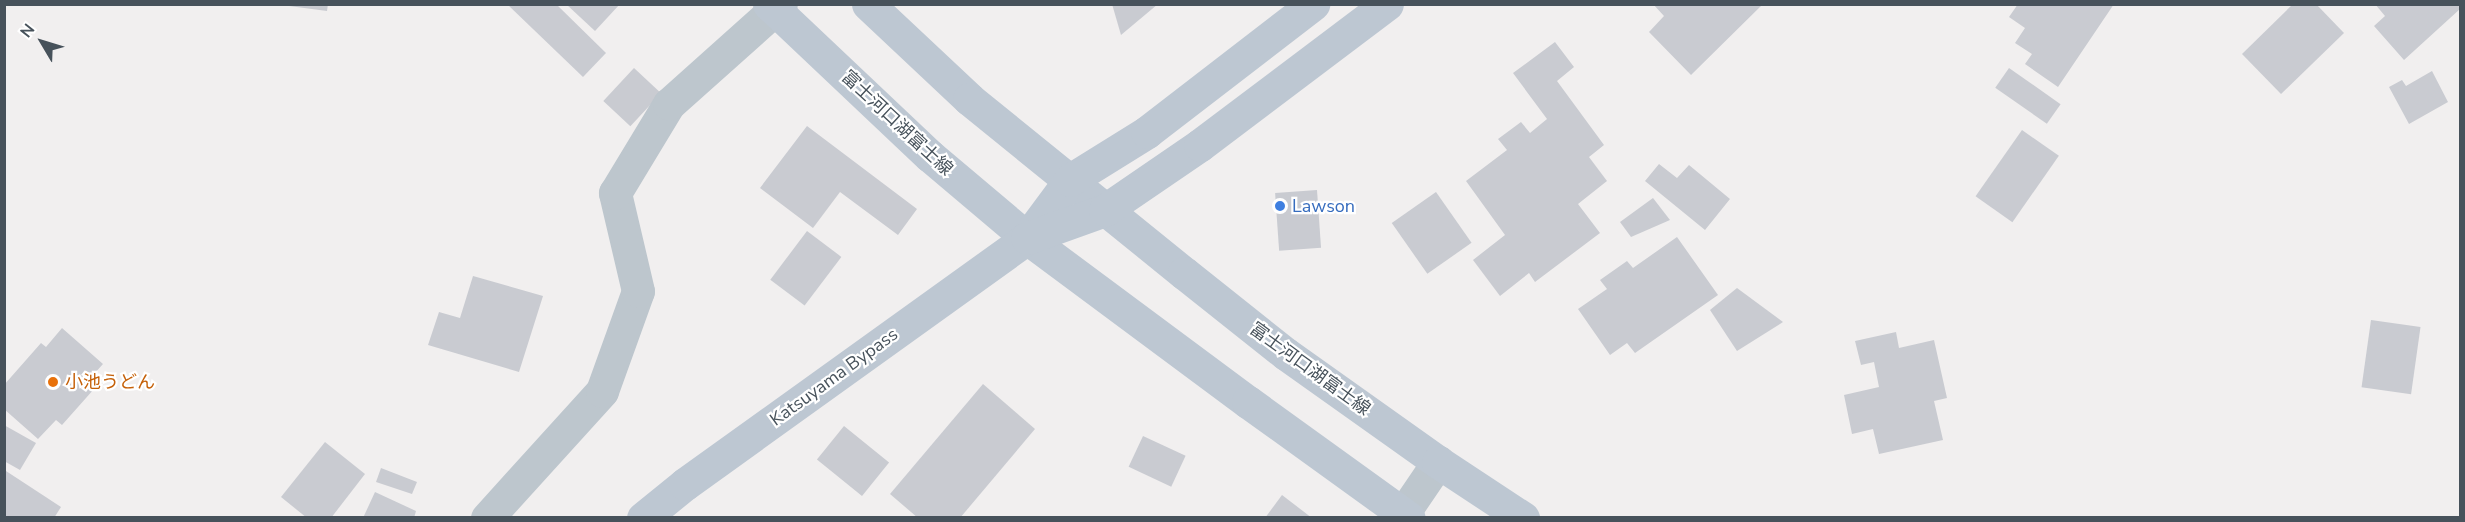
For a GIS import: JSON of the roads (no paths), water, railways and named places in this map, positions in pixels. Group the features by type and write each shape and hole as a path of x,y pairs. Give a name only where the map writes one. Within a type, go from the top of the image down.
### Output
{"main road":[{"name":"富士河口湖富士線","path":"868,4 969,99 1286,354 1438,462 1523,518"},
{"path":"1027,238 1070,180 1147,132 1313,4"},
{"path":"1027,238 1105,210 1200,145 1387,4"},
{"name":"富士河口湖富士線","path":"775,6 930,156 1027,238 1404,516"},
{"name":"Katsuyama Bypass","path":"643,518 685,484 1027,238"}],"street":[{"path":"487,518 602,391 638,291 615,193 669,104 775,6"},
{"path":"1404,516 1438,462"}],"place":[{"name":"Lawson","path":"1280,206"},
{"name":"小池うどん","path":"53,382"}]}
